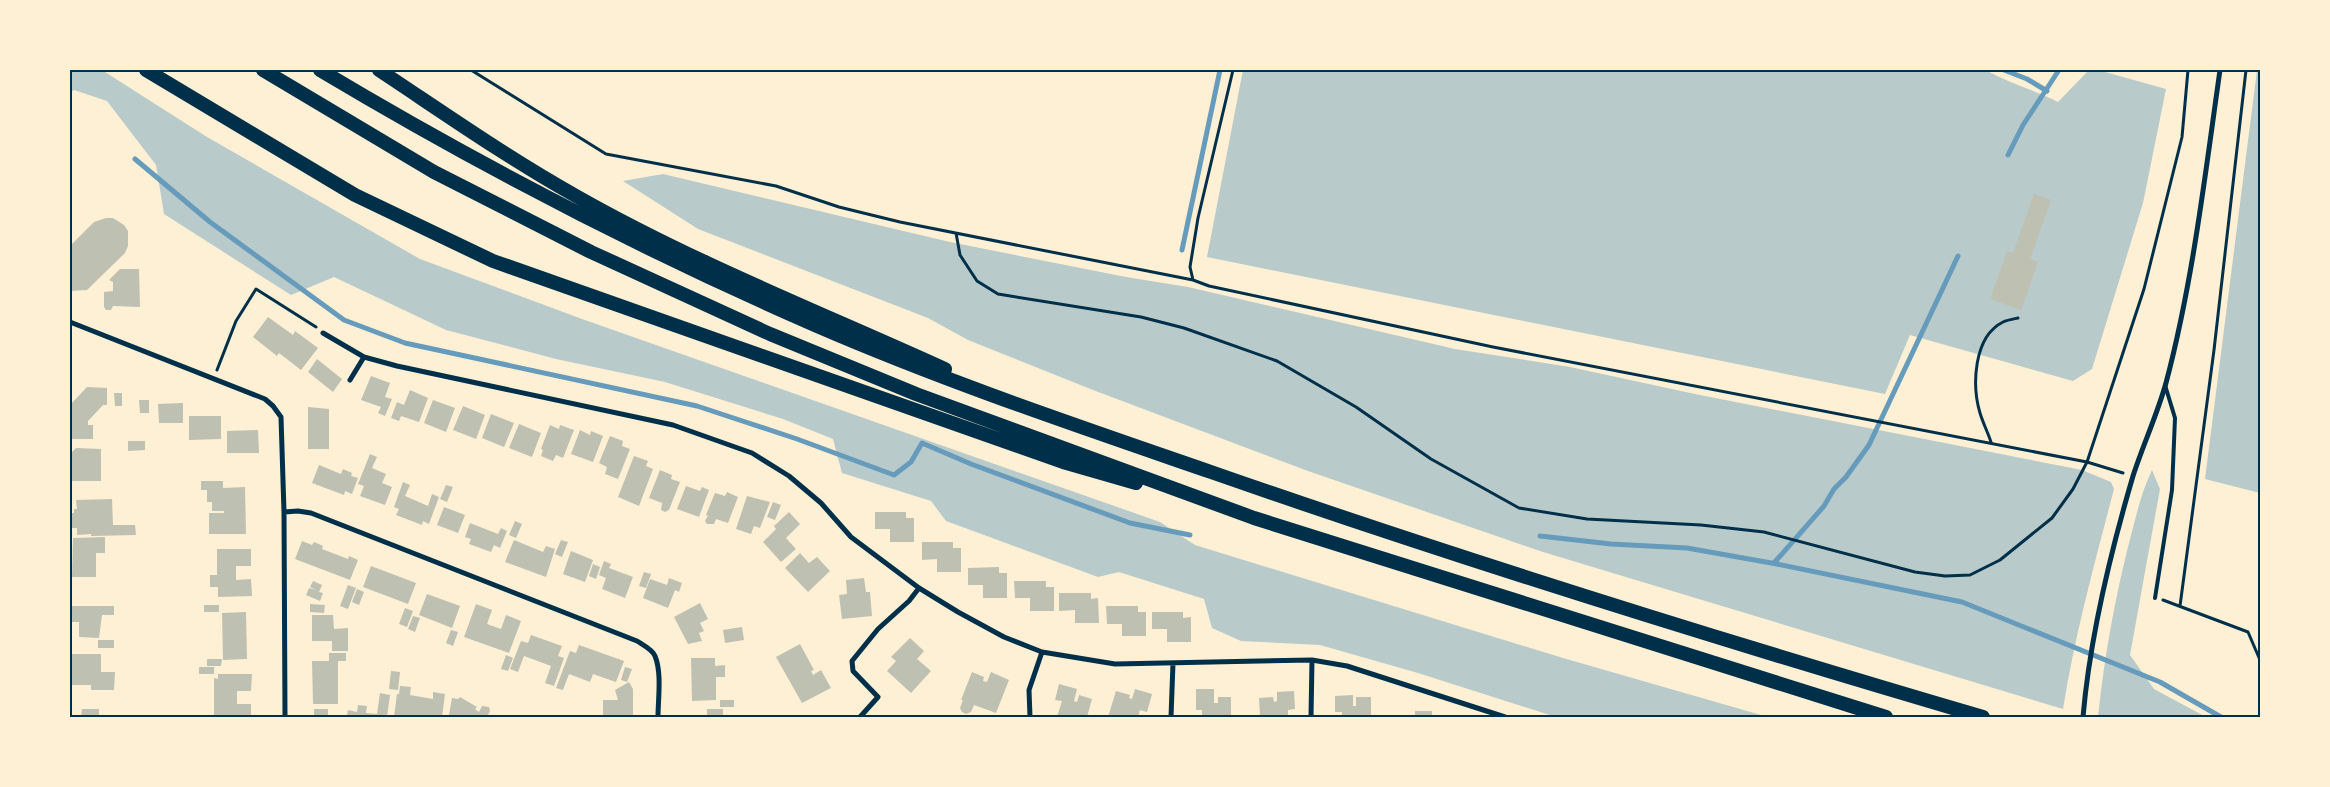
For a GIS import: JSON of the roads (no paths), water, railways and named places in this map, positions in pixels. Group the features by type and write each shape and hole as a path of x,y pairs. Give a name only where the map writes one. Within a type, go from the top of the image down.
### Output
{"highway":[{"path":"146,70 355,195 493,261 1062,462 1254,518 1886,717"},
{"path":"263,70 434,172 591,252 770,334 916,394 1254,518"},
{"path":"320,70 485,164 596,223 719,282 818,326 928,371 1058,419 1304,505 1694,630 1982,717"},
{"path":"379,70 526,168 644,232 1058,419"}],"street":[{"path":"2083,717 2086,687 2104,588 2134,476 2165,385 2192,265 2220,70"},
{"path":"70,322 265,399 281,417 284,512 285,717"},
{"path":"323,333 364,357 397,366 673,424 752,453 790,476 821,503 851,537 919,588 1004,637 1042,652 1115,664 1312,660 1347,666 1505,717"},
{"path":"350,380 364,357"},
{"path":"284,512 298,510 311,513 637,641 655,655 658,670 658,717"},
{"path":"860,717 878,697 853,671 852,660 878,629 909,601 919,588"},
{"path":"1030,717 1029,690 1042,652"},
{"path":"1311,717 1312,660"},
{"path":"1171,717 1173,663"}],"lane":[{"path":"2155,598 2172,490 2175,418 2165,385"}],"waterway":[{"path":"1182,250 1220,70"},
{"path":"2004,70 2027,79 2047,91"},
{"path":"2008,155 2023,125 2059,70"},
{"path":"135,159 210,222 344,320 405,343 697,406 797,439 894,475 911,462 922,443 971,464 1130,523 1190,535"},
{"path":"1774,563 1824,506 1834,489 1846,477 1869,445 1958,256"},
{"path":"1540,536 1611,544 1687,548 1777,564 1962,602 2160,682 2221,717"}]}
